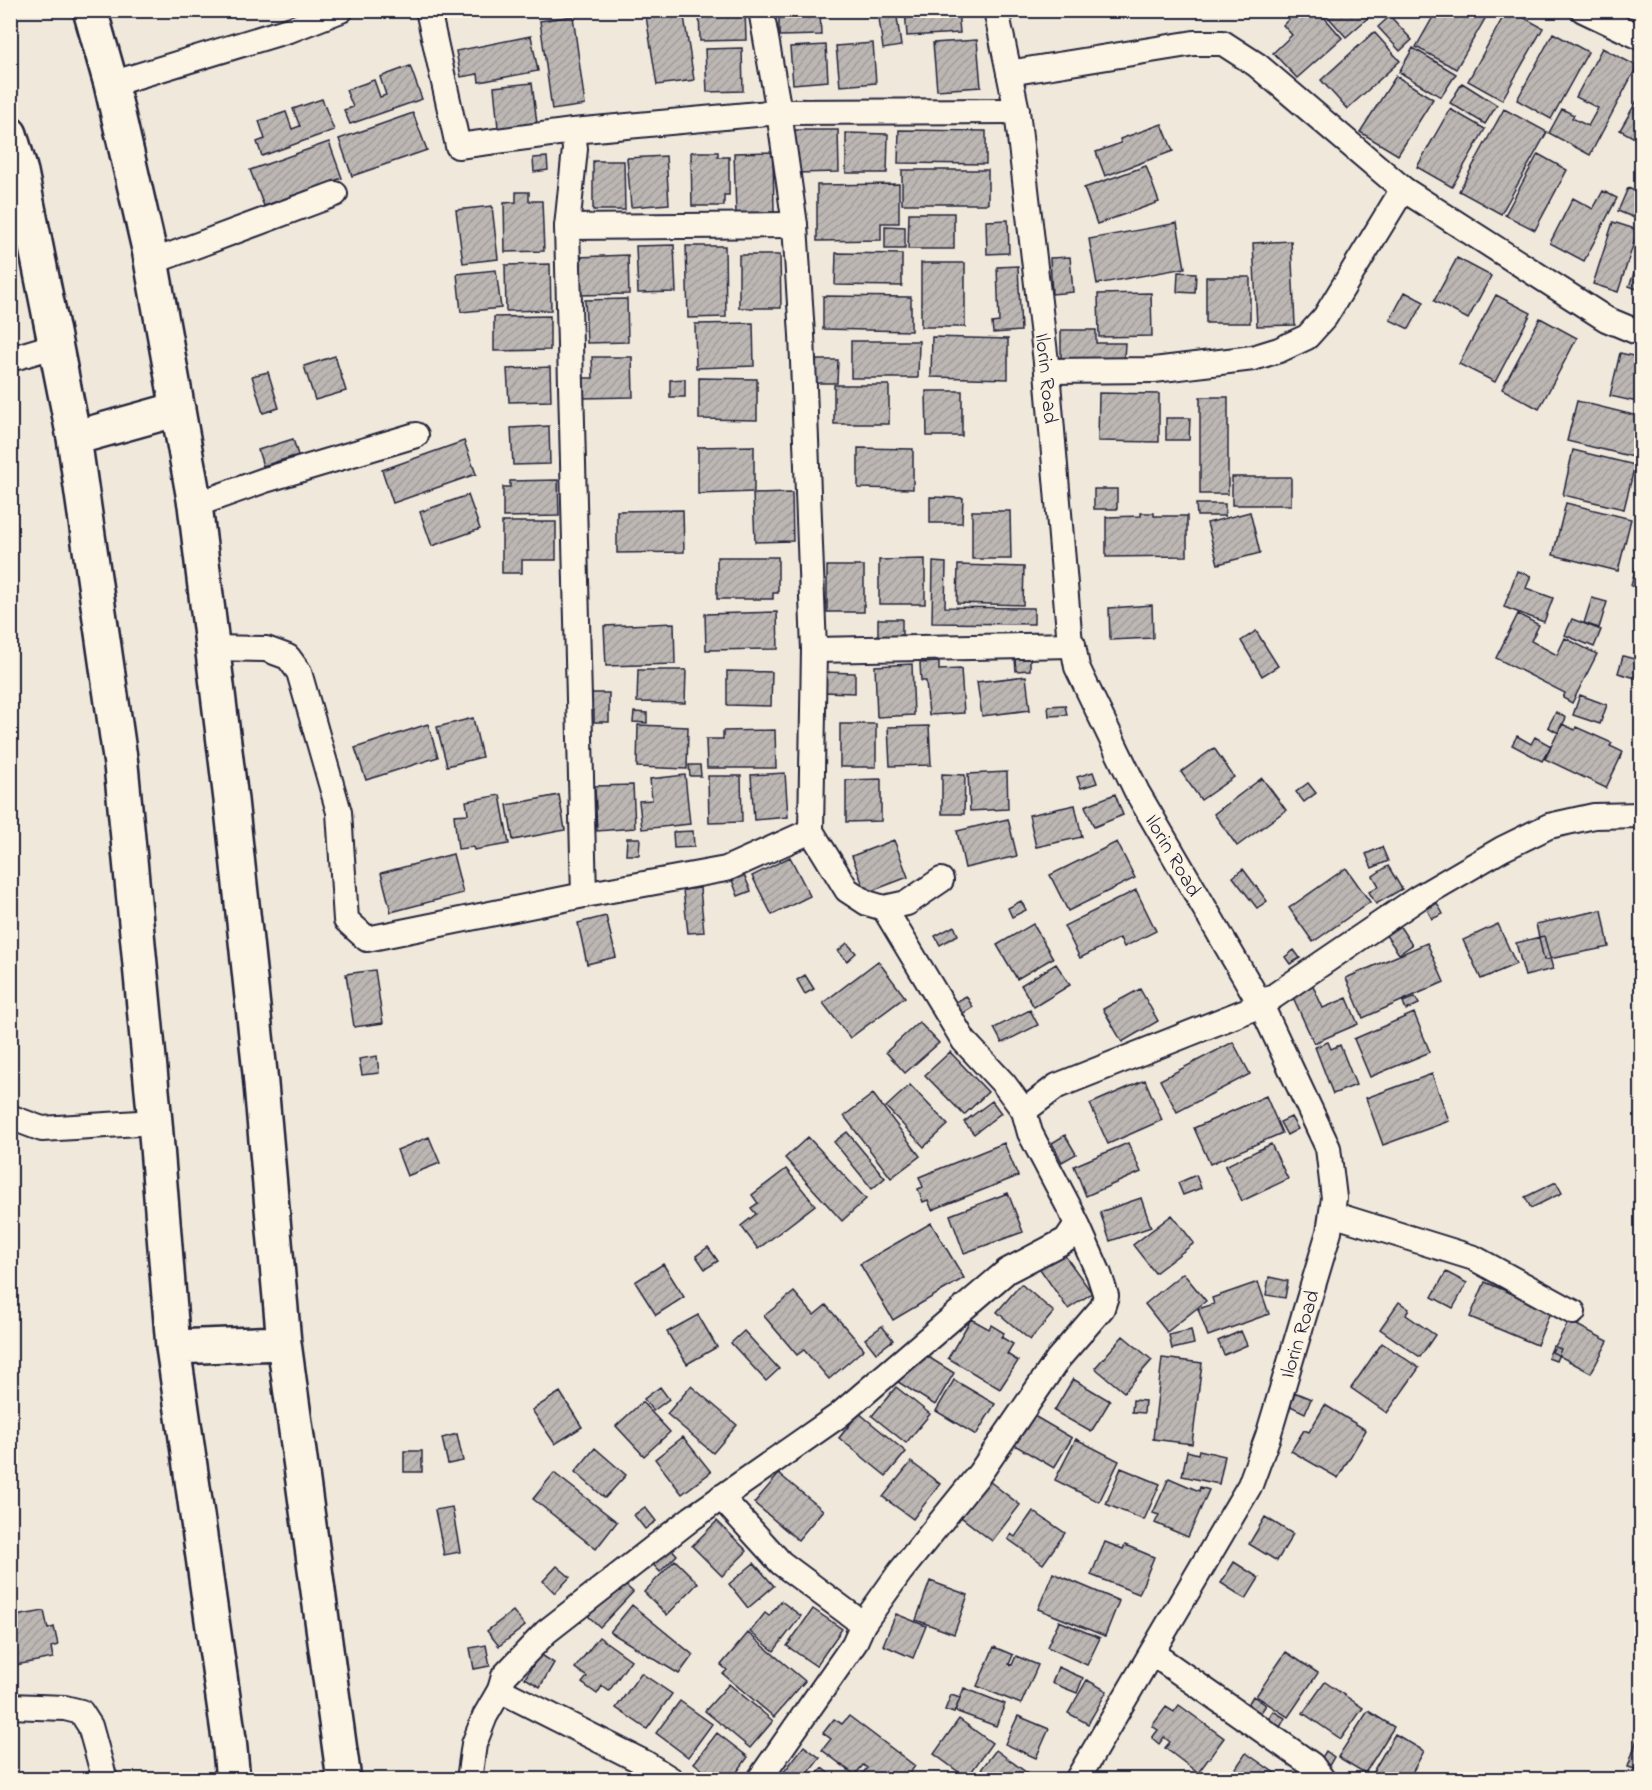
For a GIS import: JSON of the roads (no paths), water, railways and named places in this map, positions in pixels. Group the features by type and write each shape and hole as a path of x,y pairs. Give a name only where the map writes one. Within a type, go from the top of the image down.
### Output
{"highway":[{"path":"90,10 111,84 152,262 195,505 261,1072 284,1343 344,1779"},
{"path":"10,134 21,172 74,438 121,765 173,1347 233,1779"},
{"path":"74,438 178,409"},
{"path":"173,1347 284,1343"}],"street":[{"path":"111,84 292,29 341,10"},
{"path":"428,10 458,146 573,131 779,112 1017,111"},
{"path":"760,10 779,112 795,225 807,435 814,650 811,831 847,890 867,903 884,908 907,903 941,880"},
{"name":"Ilorin Road","path":"996,10 1017,111 1047,371 1070,644 1073,645 1077,667 1137,792 1261,1005 1328,1149 1334,1198 1329,1232 1275,1413 1250,1485 1077,1779"},
{"path":"1583,10 1641,38"},
{"path":"1009,73 1194,43 1223,43 1257,65 1403,189 1606,319 1641,334"},
{"path":"573,131 575,149 567,226 584,895"},
{"path":"1047,371 1154,370 1253,358 1279,350 1307,337 1325,317 1403,189"},
{"path":"152,262 335,194"},
{"path":"567,226 795,225"},
{"path":"10,359 57,345"},
{"path":"195,505 265,480 416,435"},
{"path":"814,650 1073,645"},
{"path":"213,648 266,649 288,657 299,672 339,812 346,920 367,939 726,869 811,831"},
{"path":"1024,1112 1057,1086 1261,1005 1418,898 1502,849 1549,826 1594,816 1641,815"},
{"path":"759,1779 854,1644 863,1624 900,1572 980,1473 1058,1359 1102,1308 1106,1296 1099,1274 1071,1211 1030,1133 1024,1112 1004,1084 964,1041 884,908"},
{"path":"10,1117 42,1129 154,1122"},
{"path":"1332,1214 1474,1258 1573,1312"},
{"path":"470,1779 474,1744 485,1716 500,1690 504,1676 546,1632 692,1518 838,1416 1006,1271 1066,1240 1077,1224"},
{"path":"721,1497 781,1563 863,1624"},
{"path":"1152,1653 1312,1764 1323,1779"},
{"path":"500,1690 645,1763 672,1779"},
{"path":"10,1706 65,1708 81,1712 90,1726 105,1779"}]}
